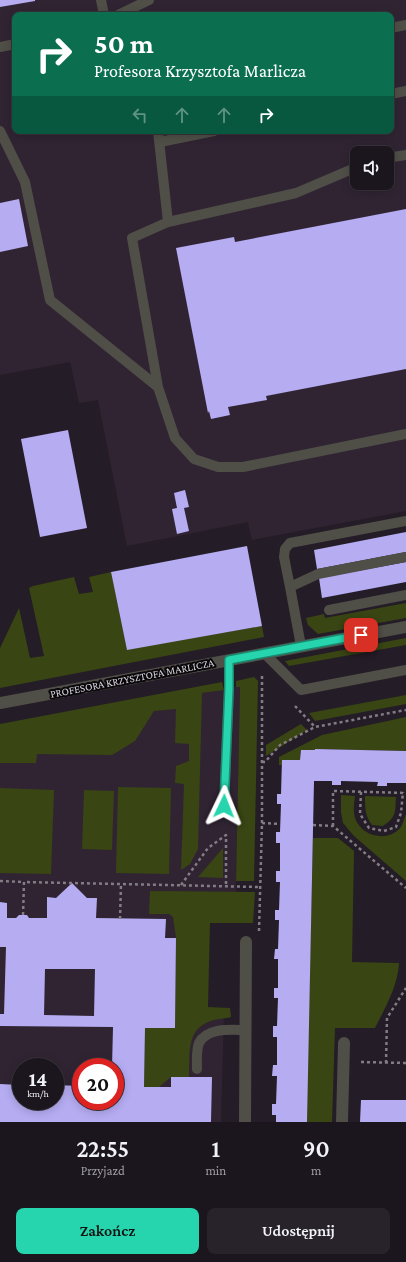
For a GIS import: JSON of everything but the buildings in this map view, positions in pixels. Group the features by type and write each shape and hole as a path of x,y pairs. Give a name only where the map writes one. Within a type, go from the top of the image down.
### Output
{"street":[{"name":"PROFESORA KRZYSZTOFA MARLICZA","path":"0,703 406,626"},
{"path":"245,1122 246,942"},
{"path":"342,1122 344,1043"}],"lane":[{"path":"101,0 103,12"},
{"path":"124,12 149,0"},
{"path":"394,27 406,24"},
{"path":"0,47 12,45"},
{"path":"394,93 406,91"},
{"path":"0,131 25,182 50,300 158,387"},
{"path":"159,134 168,222"},
{"path":"160,142 199,134"},
{"path":"394,157 406,154"},
{"path":"350,170 296,194 168,222 132,238 158,387 175,438 194,459 218,467 243,467 406,434"},
{"path":"301,646 284,557 284,549 290,543 406,521"},
{"path":"290,587 318,574 406,557"},
{"path":"329,610 406,595"},
{"path":"264,653 301,690 406,670"},
{"path":"224,806 229,660"},
{"path":"197,1069 197,1051 199,1043 204,1036 213,1032 224,1030 246,1030"}],"path":[{"path":"0,881 260,887 262,823 262,671 265,674"},
{"path":"294,705 314,727"},
{"path":"262,762 265,762 280,745 314,727 406,710"},
{"path":"333,826 333,791 404,793 402,813 396,827 384,831 369,828 360,814 361,792"},
{"path":"262,823 280,824"},
{"path":"313,826 333,826 406,888"},
{"path":"180,885 208,848 226,835 226,886"},
{"path":"23,915 24,882"},
{"path":"120,918 121,884"},
{"path":"386,1063 387,1018 406,988"},
{"path":"360,1062 406,1063"}],"shaded area":[{"path":"0,0 406,0 406,511 252,540 248,522 127,546 98,400 79,403 70,362 0,375"},
{"path":"240,686 235,917 204,916 202,1010 224,1011 221,1122 0,1122 0,744 202,693"}],"green space":[{"path":"111,572 127,649 262,626 264,637 0,688 0,648 19,608 30,658 44,656 29,588 74,577 79,594 93,592 89,577"},
{"path":"406,603 406,618 318,634 308,625 306,618 324,614 325,618"},
{"path":"406,638 406,645 289,666 285,661"},
{"path":"254,677 258,681 254,881 236,881 240,687 236,687 236,681"},
{"path":"222,682 224,690 202,693 198,849 190,864 181,870 184,784 175,783 176,766 189,761 189,744 175,743 176,709 154,711 135,741 112,755 37,754 36,763 0,763 0,724"},
{"path":"406,695 406,704 315,721 309,713"},
{"path":"406,717 406,751 301,750 300,760 282,760 282,765 279,765 279,757 322,735"},
{"path":"301,724 307,730 266,756 266,745"},
{"path":"118,787 171,788 169,874 116,873"},
{"path":"0,788 54,790 51,874 0,873"},
{"path":"84,790 114,791 112,850 82,849"},
{"path":"341,795 355,796 355,818 358,824 368,833 382,836 395,833 401,827 406,814 406,881 354,836 343,823 341,812"},
{"path":"365,796 396,797 394,814 388,823 383,826 372,825 366,812"},
{"path":"313,838 338,838 354,851 352,962 399,963 394,988 375,1028 335,1028 332,1122 306,1122"},
{"path":"223,848 223,878 198,877"},
{"path":"150,891 255,892 253,923 210,923 208,1007 230,1008 231,1017 212,1021 200,1027 195,1033 190,1046 189,1077 171,1077 159,1087 144,1087 145,1028 175,1028 176,938 173,917 169,914 149,914"}],"route":[{"path":"224,806 229,660 361,635"}]}
